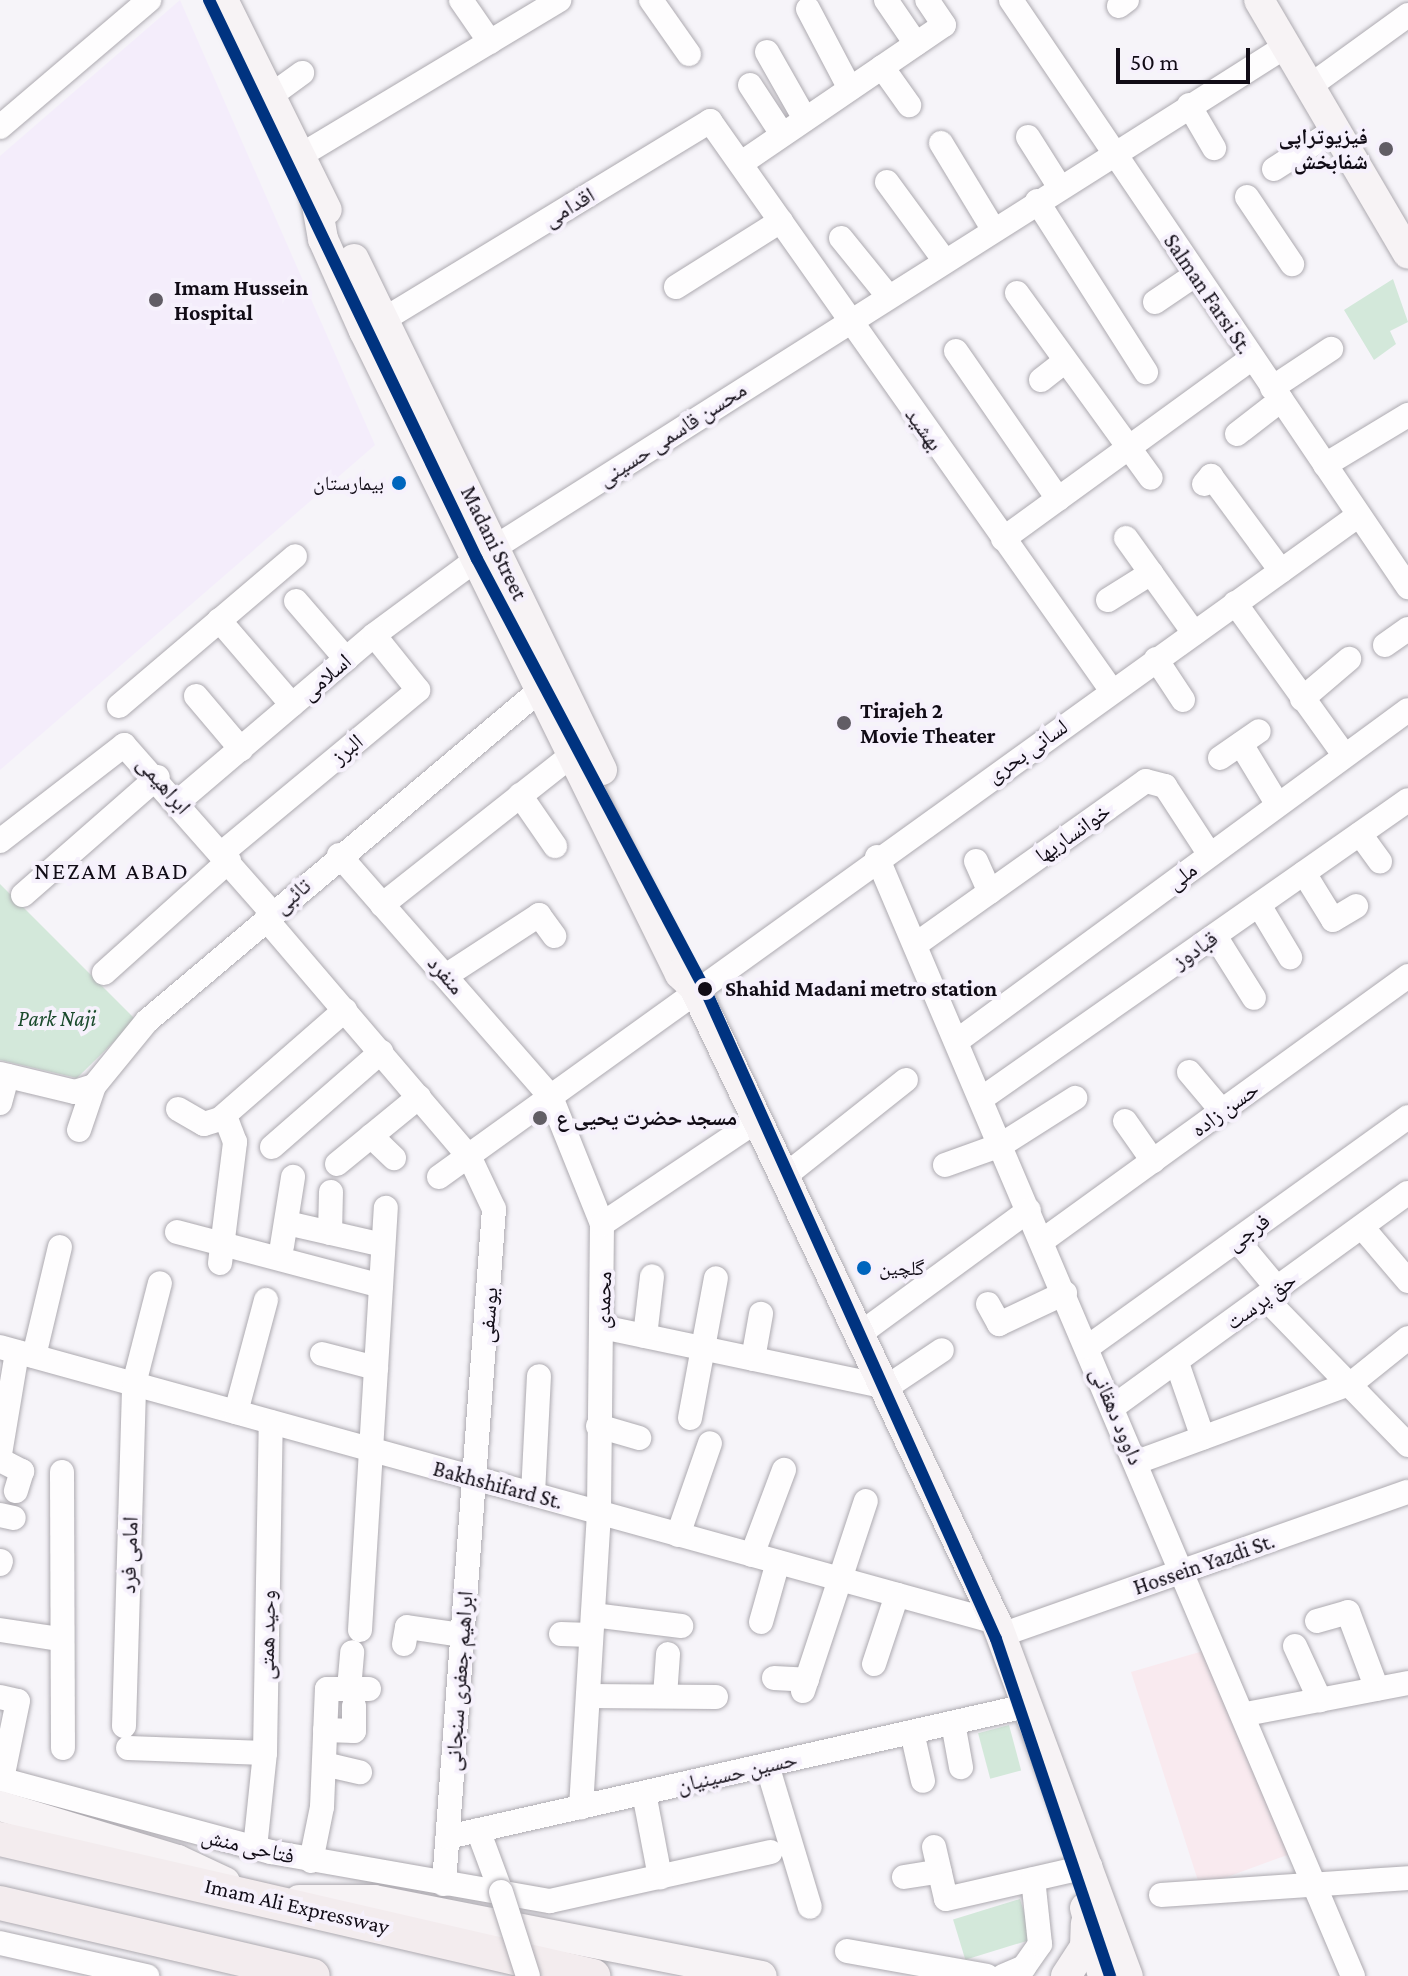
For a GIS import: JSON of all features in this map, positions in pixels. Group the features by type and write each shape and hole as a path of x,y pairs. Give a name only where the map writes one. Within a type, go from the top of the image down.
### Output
{"highway":[{"name":"Imam Ali Expressway","path":"0,1839 260,1896 593,1976"},
{"path":"0,1903 278,1971 313,1976"}],"main road":[{"name":"Madani Street","path":"223,0 374,326 550,684 694,964 694,987"},
{"path":"1259,0 1407,250"},
{"name":"Madani Street","path":"550,684 572,755 680,974 694,987 786,1175 998,1629 1026,1706 1023,1728 1082,1868 1095,1911 1103,1976"},
{"path":"1,1788 260,1896 374,1900 762,1976"},
{"path":"0,1911 55,1916"},
{"name":"Madani Street","path":"1095,1911 1128,1976"},
{"path":"1066,1976 1085,1947 1095,1911"},
{"path":"1095,1911 1147,1976"}],"street":[{"path":"0,127 149,0"},
{"path":"461,0 490,42"},
{"path":"298,157 490,42 529,8 559,0"},
{"path":"651,0 689,54"},
{"path":"886,0 916,44"},
{"path":"743,162 944,25 927,0"},
{"name":"Salman Farsi St.","path":"1011,0 1408,587"},
{"path":"808,9 850,89"},
{"path":"1310,86 1404,14"},
{"name":"محسن قاسمی حسینی","path":"487,552 1059,186 1286,46"},
{"path":"767,52 805,119"},
{"path":"882,67 909,105"},
{"path":"269,97 302,73"},
{"path":"750,85 782,134"},
{"path":"1189,105 1214,148"},
{"name":"اقدامی","path":"374,326 710,121 743,162"},
{"path":"1274,169 1335,130"},
{"path":"1028,137 1059,186"},
{"path":"941,143 993,229"},
{"name":"بهشید","path":"743,162 847,322 1112,691"},
{"path":"887,182 944,260"},
{"path":"1247,197 1292,264"},
{"path":"1037,201 1146,372"},
{"path":"676,287 781,221"},
{"path":"841,238 888,296"},
{"path":"1155,302 1195,275"},
{"path":"1017,293 1151,478"},
{"path":"1237,434 1276,394 1331,349"},
{"path":"956,351 1058,499"},
{"path":"1003,539 1252,358"},
{"path":"1041,380 1065,361"},
{"path":"1325,465 1405,424"},
{"path":"1204,484 1211,476 1281,571"},
{"name":"لسانی بحری","path":"439,1177 470,1158 694,987 1359,515"},
{"path":"1126,538 1194,633"},
{"name":"اسلامی","path":"179,801 374,635 487,552"},
{"path":"119,706 295,556"},
{"path":"1108,600 1151,573"},
{"path":"296,601 346,659"},
{"path":"1235,603 1279,669 1345,756"},
{"path":"219,620 292,705"},
{"path":"1385,645 1408,629"},
{"name":"البرز","path":"226,857 418,690 374,635"},
{"path":"1156,659 1183,700"},
{"path":"1302,699 1349,659"},
{"name":"تائبی","path":"79,1130 94,1086 147,1021 339,855 550,684"},
{"path":"196,696 241,749"},
{"name":"ملی","path":"957,1041 1408,710"},
{"path":"1220,758 1250,738 1278,805"},
{"name":"ابراهیمی","path":"0,841 117,747 131,747 226,857 269,916 381,1052"},
{"path":"382,905 572,755"},
{"path":"23,895 158,777"},
{"name":"خوانساریها","path":"915,945 1156,779 1210,855"},
{"path":"520,795 555,846"},
{"name":"قبادوز","path":"981,1099 1408,800"},
{"path":"1360,834 1380,862"},
{"name":"منفرد","path":"339,855 551,1097"},
{"path":"104,973 226,857"},
{"name":"داوود دهقانی","path":"877,857 1320,1886 1353,1976"},
{"path":"976,861 990,892"},
{"path":"1304,873 1333,920 1356,906"},
{"path":"1259,905 1290,957"},
{"path":"447,975 539,915 554,936"},
{"path":"1215,936 1254,998"},
{"name":"حسن زاده","path":"1042,1241 1408,976"},
{"path":"178,1109 204,1124 225,1116 345,1010"},
{"path":"272,1147 381,1052"},
{"name":"یوسفی","path":"381,1052 470,1158 490,1192 496,1224 473,1478"},
{"path":"1189,1072 1222,1111"},
{"path":"0,1103 3,1075 75,1092 94,1086"},
{"path":"786,1175 906,1080"},
{"path":"337,1164 419,1097"},
{"name":"محمدی","path":"551,1097 602,1224 599,1513 581,1807"},
{"path":"945,1165 1001,1145 1075,1098"},
{"path":"221,1254 235,1142 225,1116"},
{"name":"فرجی","path":"1088,1347 1408,1117"},
{"path":"602,1224 758,1120"},
{"path":"1125,1121 1153,1161"},
{"path":"371,1136 394,1158"},
{"path":"293,1177 285,1235 330,1233 383,1245"},
{"path":"330,1233 331,1192"},
{"name":"حق پرست","path":"1113,1407 1408,1193"},
{"path":"311,1861 333,1811 324,1764 325,1730 350,1693 356,1641 386,1208"},
{"path":"861,1333 1029,1210"},
{"path":"1362,1227 1408,1281"},
{"path":"177,1232 221,1254 381,1286"},
{"path":"1237,1240 1271,1294 1408,1445"},
{"path":"0,1454 17,1351 60,1247"},
{"path":"645,1336 652,1276"},
{"path":"690,1418 716,1278"},
{"name":"امامی فرد","path":"160,1283 134,1384 126,1737 265,1753"},
{"path":"988,1304 999,1324 1065,1293"},
{"path":"236,1412 266,1300"},
{"path":"753,1359 761,1314"},
{"path":"602,1327 887,1387 942,1350"},
{"path":"1137,1462 1352,1383 1408,1338"},
{"name":"Bakhshifard St.","path":"17,1351 897,1595 998,1629"},
{"path":"322,1354 376,1368"},
{"path":"1177,1363 1203,1438"},
{"path":"533,1494 539,1376"},
{"name":"وحید همتی","path":"255,1848 265,1753 271,1422"},
{"path":"598,1426 639,1438"},
{"path":"678,1535 710,1443"},
{"path":"0,1460 22,1471 16,1491"},
{"path":"752,1555 784,1470"},
{"path":"62,1472 60,1639 63,1748"},
{"name":"ابراهیم جعفری سنجانی","path":"444,1884 473,1478"},
{"name":"Hossein Yazdi St.","path":"998,1629 1184,1571 1408,1492"},
{"path":"774,1678 805,1686 866,1501"},
{"path":"761,1622 778,1562"},
{"path":"874,1664 897,1595"},
{"path":"1317,1621 1348,1612 1377,1689"},
{"path":"561,1634 592,1625 681,1626"},
{"path":"404,1644 407,1627 462,1635"},
{"path":"0,1630 60,1639"},
{"path":"1295,1646 1320,1700"},
{"path":"665,1696 668,1654"},
{"path":"1246,1714 1408,1683"},
{"path":"588,1696 716,1697"},
{"path":"0,1697 18,1701 1,1788"},
{"name":"حسین حسینیان","path":"448,1837 1026,1706"},
{"path":"953,1723 961,1767"},
{"path":"912,1732 923,1781"},
{"path":"324,1764 360,1772"},
{"path":"767,1765 810,1907"},
{"name":"فتاحی منش","path":"1,1788 311,1861 550,1901 660,1877"},
{"path":"644,1793 660,1877 771,1852"},
{"path":"478,1830 528,1976"},
{"path":"904,1877 937,1859 946,1899 1082,1868"},
{"path":"1161,1895 1408,1878"},
{"path":"1003,1976 1024,1967 1040,1944 1033,1879"},
{"path":"0,1943 70,1967 142,1975"},
{"path":"847,1951 987,1976"}],"shaded area":[{"name":"Imam Hussein Hospital","path":"180,0 375,445 0,770 0,156"},
{"path":"1203,1651 1290,1854 1200,1887 1131,1672"}],"green space":[{"path":"1393,279 1408,322 1390,331 1396,344 1374,360 1344,310"},
{"name":"Park Naji","path":"0,884 136,1020 77,1078 0,1060"},
{"path":"1009,1725 1021,1770 990,1779 978,1733"},
{"path":"1020,1899 1032,1939 965,1960 953,1919"}],"metro line":[{"name":"2","path":"209,0 477,559 705,989 996,1639 1110,1976"}],"place":[{"name":"فیزیوتراپی شفابخش","path":"1386,149"},
{"name":"Imam Hussein Hospital","path":"156,300"},
{"name":"بیمارستان","path":"399,483"},
{"name":"Tirajeh 2 Movie Theater","path":"844,723"},
{"name":"Shahid Madani metro station","path":"705,989"},
{"name":"مسجد حضرت یحیی ع","path":"540,1118"},
{"name":"گلچین","path":"864,1268"}],"district":[{"name":"NEZAM ABAD","path":"112,871"}]}
